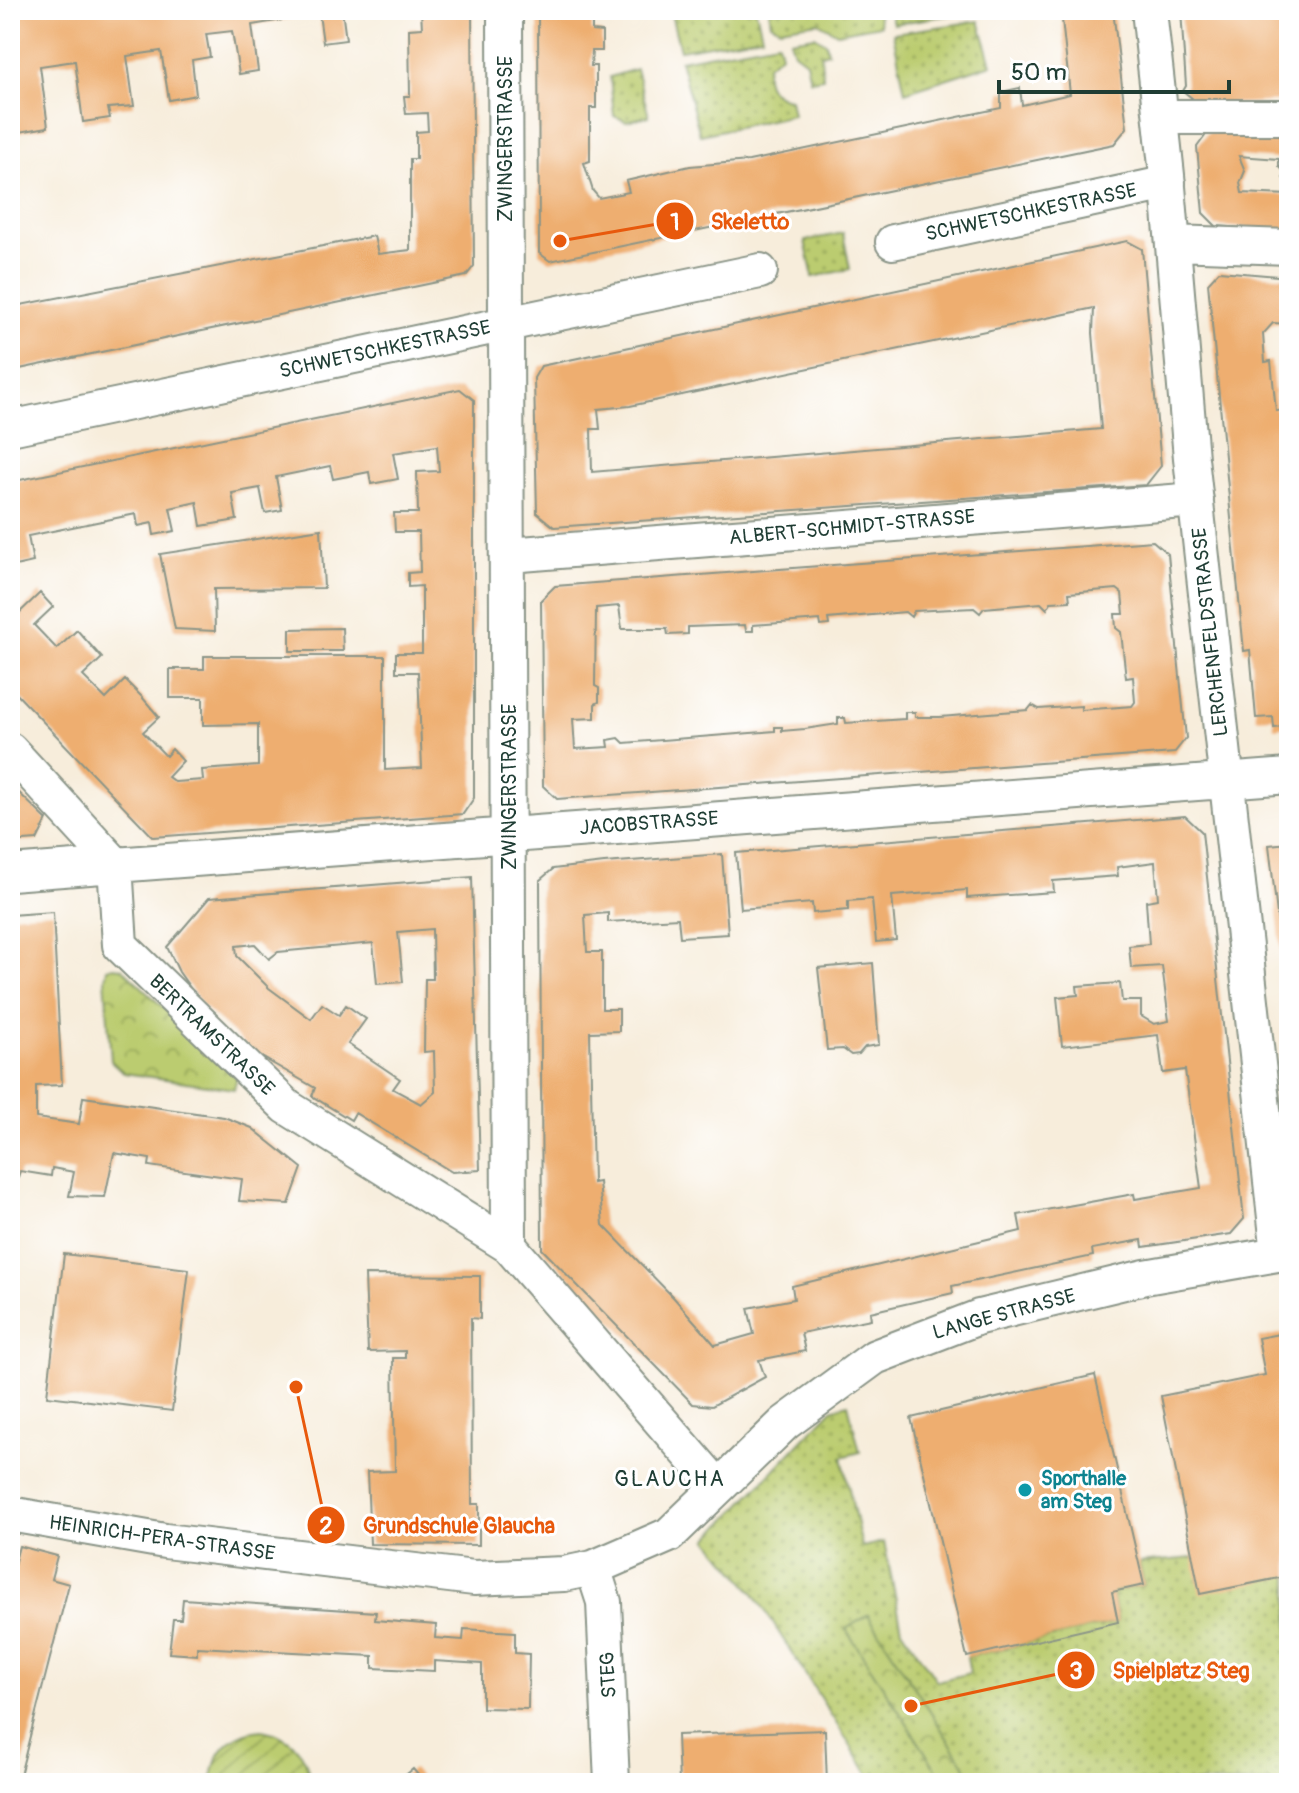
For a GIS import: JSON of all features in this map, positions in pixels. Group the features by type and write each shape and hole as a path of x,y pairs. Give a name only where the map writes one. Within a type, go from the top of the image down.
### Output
{"street":[{"name":"ZWINGERSTRASSE","path":"505,10 509,1246"},
{"name":"LERCHENFELDSTRASSE","path":"1149,10 1226,781 1284,1253"},
{"path":"1161,117 1289,117"},
{"name":"SCHWETSCHKESTRASSE","path":"893,242 1168,183"},
{"path":"1173,243 1289,247"},
{"name":"SCHWETSCHKESTRASSE","path":"10,428 760,271"},
{"name":"ALBERT-SCHMIDT-STRASSE","path":"509,555 1196,500"},
{"path":"10,750 115,864"},
{"name":"JACOBSTRASSE","path":"10,873 1289,776"},
{"name":"BERTRAMSTRASSE","path":"115,864 120,945 204,1029 287,1107 509,1246"},
{"path":"509,1246 718,1487"},
{"name":"LANGE STRASSE","path":"718,1487 785,1423 857,1368 929,1334 979,1317 1145,1277 1284,1253"},
{"name":"HEINRICH-PERA-STRASSE","path":"10,1514 165,1541 474,1578 564,1574 593,1568 669,1535 718,1487"},
{"name":"STEG","path":"593,1568 604,1602 612,1783"}],"green space":[{"path":"670,10 756,10 762,36 680,50"},
{"path":"769,10 877,10 880,25 837,33 818,22 780,28 771,23"},
{"path":"890,10 975,10 975,11 893,24"},
{"path":"979,21 992,64 905,92 893,33"},
{"path":"815,36 826,43 828,52 821,54 823,78 810,80 806,61 794,52 790,40"},
{"path":"778,42 781,54 767,65 766,77 773,92 790,99 793,115 700,135 680,60"},
{"path":"636,69 649,116 626,121 614,116 610,77"},
{"path":"843,233 850,269 813,277 805,241"},
{"path":"122,968 237,1078 234,1089 124,1073 111,1061 105,978 107,969"},
{"path":"848,1404 860,1452 842,1457 862,1547 884,1542 902,1629 937,1681 970,1673 967,1657 1118,1622 1112,1592 1144,1585 1139,1563 1193,1558 1289,1576 1289,1777 1282,1783 874,1783 754,1593 708,1539 832,1409"},
{"path":"868,1615 976,1783 945,1783 846,1629"},
{"path":"262,1730 281,1736 296,1747 306,1763 308,1783 212,1783 216,1762 226,1746 241,1735"}],"building":[{"path":"10,10 342,10 346,40 323,43 319,14 252,25 258,71 239,74 232,31 206,34 210,57 192,60 196,95 169,100 161,51 127,56 134,106 108,108 110,118 83,122 75,61 40,66 48,127 19,132 10,53"},
{"path":"421,10 472,10 474,266 466,276 10,371 10,307 374,236 378,254 410,250 410,159 416,159 416,132 428,131 427,113 406,114 404,96 410,96 409,29 422,28"},
{"path":"538,10 592,10 592,31 602,32 602,51 592,51 591,66 596,66 596,108 590,108 590,161 584,163 593,191 599,198 629,192 626,181 690,166 749,161 1001,108 1001,92 1020,88 1022,105 1070,94 1061,10 1113,10 1127,128 1114,144 550,261 539,253"},
{"path":"1181,10 1289,10 1289,101 1201,105 1183,91 1186,86"},
{"path":"1208,132 1289,134 1289,186 1283,178 1286,174 1279,166 1279,159 1239,156 1245,171 1240,183 1242,193 1289,195 1289,231 1216,226 1203,213 1197,147"},
{"path":"1127,241 1142,249 1161,466 1146,485 554,527 537,513 534,378 541,366","holes":["1094,308 1093,333 1101,429 592,472 591,429 600,429 598,409 630,406"]},
{"path":"1219,271 1289,277 1289,324 1273,323 1263,334 1265,362 1271,361 1276,411 1289,410 1289,448 1280,453 1289,540 1289,726 1274,728 1273,717 1256,718 1250,650 1244,651 1208,283"},
{"path":"460,389 474,400 474,798 463,814 153,837 10,687 10,610 16,616 40,593 53,607 34,625 57,649 77,630 102,658 83,676 106,699 125,680 142,697 159,717 143,732 166,756 172,749 183,761 168,777 175,782 203,780 202,770 258,766 258,724 203,725 203,698 170,698 170,669 204,669 204,656 385,656 385,770 422,768 418,672 396,672 396,653 422,653 422,586 408,587 408,573 420,572 419,532 395,532 394,513 418,513 417,472 439,471 437,446 393,453 398,479 371,484 369,472 333,479 330,466 276,477 282,510 265,513 260,488 232,493 237,520 201,526 197,502 170,508 175,531 154,535 152,523 138,526 136,514 28,536 33,562 15,566 10,542 10,482"},
{"path":"321,529 324,588 214,589 215,631 175,629 160,554"},
{"path":"1153,541 1168,554 1186,738 1174,753 557,799 543,786 541,600 555,586","holes":["1117,589 1122,593 1124,614 1115,614 1116,628 1121,632 1126,678 1133,677 1135,702 1132,706 1081,710 1081,706 1039,709 1032,705 1028,710 940,717 915,717 915,712 905,712 905,719 846,723 845,718 838,718 838,724 805,729 782,731 782,727 775,727 775,731 624,743 619,738 608,740 609,747 575,749 573,719 595,718 595,704 599,702 599,688 595,686 596,608 619,606 622,629 667,629 668,635 688,634 688,627 745,625 746,631 753,631 753,625 820,620 821,626 829,625 828,619 905,612 911,617 914,611 974,608 980,613 984,608 1041,603 1047,609 1051,602 1070,601 1069,593"]},
{"path":"342,628 343,651 290,651 290,629"},
{"path":"10,784 47,820 37,840 10,842"},
{"path":"1185,816 1202,832 1209,895 1244,1219 1231,1234 1143,1247 1142,1240 1092,1249 1093,1256 952,1286 953,1293 870,1312 871,1319 801,1333 805,1351 759,1360 765,1377 712,1406 693,1404 542,1249 540,880 553,869 604,863 722,854 728,934 680,937 678,918 608,922 608,913 585,915 587,952 602,952 602,1009 619,1009 619,1031 590,1032 593,1183 599,1182 603,1225 715,1345 754,1334 748,1308 794,1299 792,1286 1021,1231 1018,1215 1134,1194 1135,1199 1201,1188 1185,1070 1163,1073 1158,1035 1062,1046 1057,997 1078,995 1077,986 1120,983 1122,1001 1141,1001 1141,1016 1154,1024 1169,1021 1162,966 1131,968 1129,946 1149,944 1146,901 1158,899 1155,862 1117,867 1118,876 1053,881 1054,892 967,898 967,890 892,896 896,940 876,942 872,899 848,901 848,910 813,913 812,903 741,909 736,853"},
{"path":"1289,843 1289,1000 1287,1001 1269,845"},
{"path":"472,877 480,1170 452,1172 355,1113 351,1120 312,1096 315,1088 253,1052 203,1006 179,972 167,947 209,898","holes":["432,929 433,979 425,979 424,1052 434,1051 435,1092 421,1104 393,1089 400,1079 348,1044 366,1019 346,1005 339,1015 322,1004 311,1019 269,988 237,956 236,946 255,944 269,959 278,952 373,943 377,984 403,982 398,932"]},
{"path":"53,912 62,1085 36,1086 36,1118 79,1124 83,1097 224,1117 252,1128 302,1168 289,1204 239,1201 242,1179 149,1166 150,1159 114,1153 105,1197 69,1196 74,1172 52,1168 51,1176 20,1171 18,1177 10,1175 10,915"},
{"path":"873,963 879,1045 865,1047 859,1054 851,1055 843,1049 827,1050 818,968"},
{"path":"64,1254 189,1269 172,1411 47,1396"},
{"path":"365,1275 480,1276 480,1319 471,1318 472,1504 479,1504 479,1545 370,1544 367,1472 395,1471 393,1358 405,1358 405,1351 368,1352"},
{"path":"1289,1332 1289,1576 1200,1594 1161,1396 1265,1375 1258,1338"},
{"name":"Sporthalle am Steg","path":"1095,1375 1144,1585 1112,1592 1118,1622 967,1657 911,1418"},
{"path":"19,1546 57,1556 51,1579 69,1584 18,1783 10,1783 10,1568 13,1569"},
{"path":"183,1599 376,1612 375,1620 436,1625 435,1638 463,1640 464,1629 515,1632 515,1653 529,1654 528,1709 482,1708 482,1664 434,1661 434,1671 373,1668 373,1656 197,1647 197,1655 169,1653 173,1619 181,1619"},
{"path":"825,1730 827,1783 679,1783 677,1735"},
{"path":"413,1769 425,1783 396,1783"}],"place":[{"name":"Skeletto","path":"560,241"},
{"name":"Grundschule Glaucha","path":"296,1387"},
{"name":"Sporthalle am Steg","path":"1025,1490"},
{"name":"Spielplatz Steg","path":"911,1706"}],"district":[{"name":"GLAUCHA","path":"670,1479"}]}
